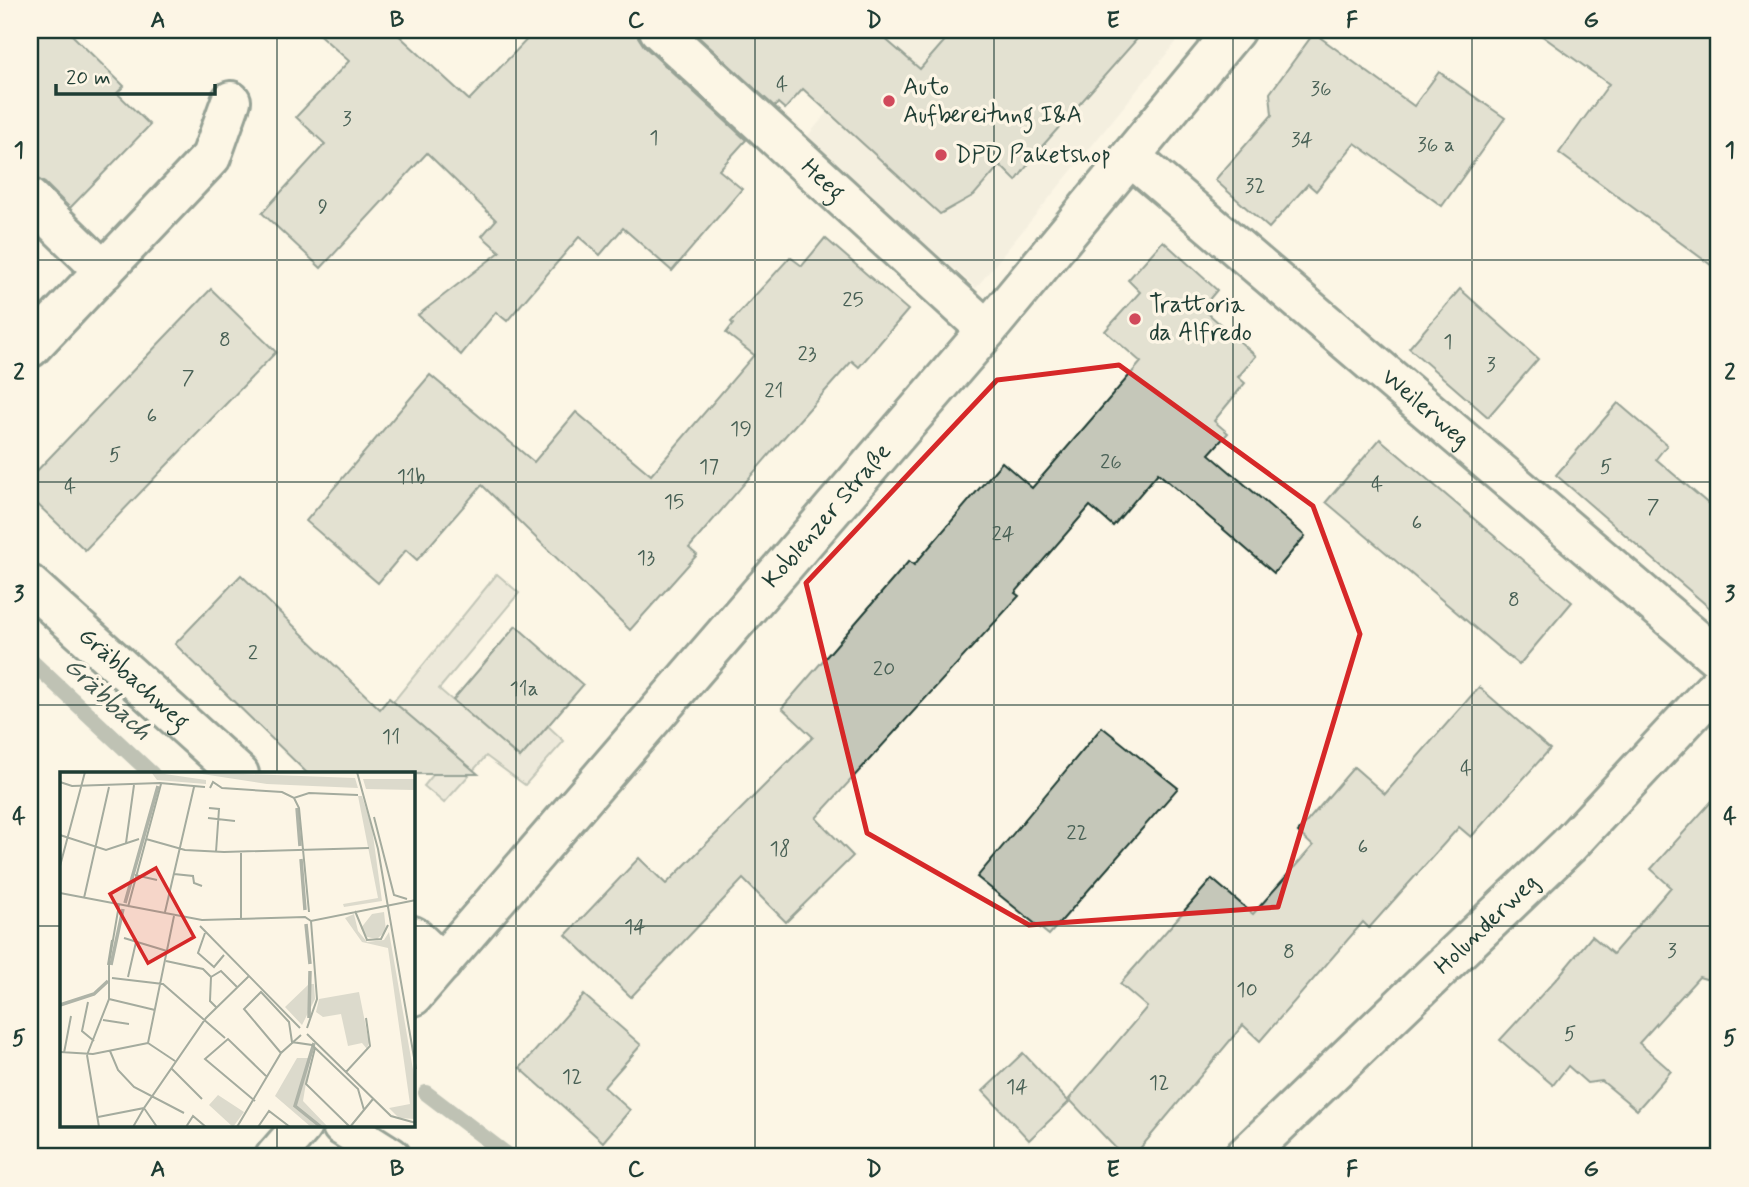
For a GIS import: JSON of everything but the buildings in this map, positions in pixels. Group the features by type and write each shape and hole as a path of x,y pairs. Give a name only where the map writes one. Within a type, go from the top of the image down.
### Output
{"street":[{"name":"Heeg","path":"659,30 987,330"},
{"name":"Koblenzer Straße","path":"415,994 987,330 1235,30"},
{"path":"30,348 211,157 231,101"},
{"name":"Weilerweg","path":"1131,157 1719,659"},
{"path":"30,200 104,271"},
{"name":"Gräbbachweg","path":"30,585 237,772"},
{"name":"Holunderweg","path":"1244,1157 1568,846 1719,684"},
{"path":"415,938 442,963"},
{"path":"275,1157 300,1128"},
{"path":"345,1128 391,1157"}],"highlighted area":[{"path":"1119,365 1313,506 1360,634 1278,907 1029,925 867,833 806,583 997,380"}],"shaded area":[{"path":"875,30 1186,30 976,288 805,139 887,42"},
{"path":"497,574 519,593 439,689 520,758 548,726 564,741 525,785 486,756 444,803 424,786 452,752 393,702"}],"waterway":[{"name":"Gräbbach","path":"30,660 150,772"},
{"name":"Gräbbach","path":"426,1093 510,1157"}],"place":[{"name":"Auto Aufbereitung I&A","path":"889,101"},
{"name":"DPD Paketshop","path":"941,155"},
{"name":"Trattoria da Alfredo","path":"1135,319"}]}
